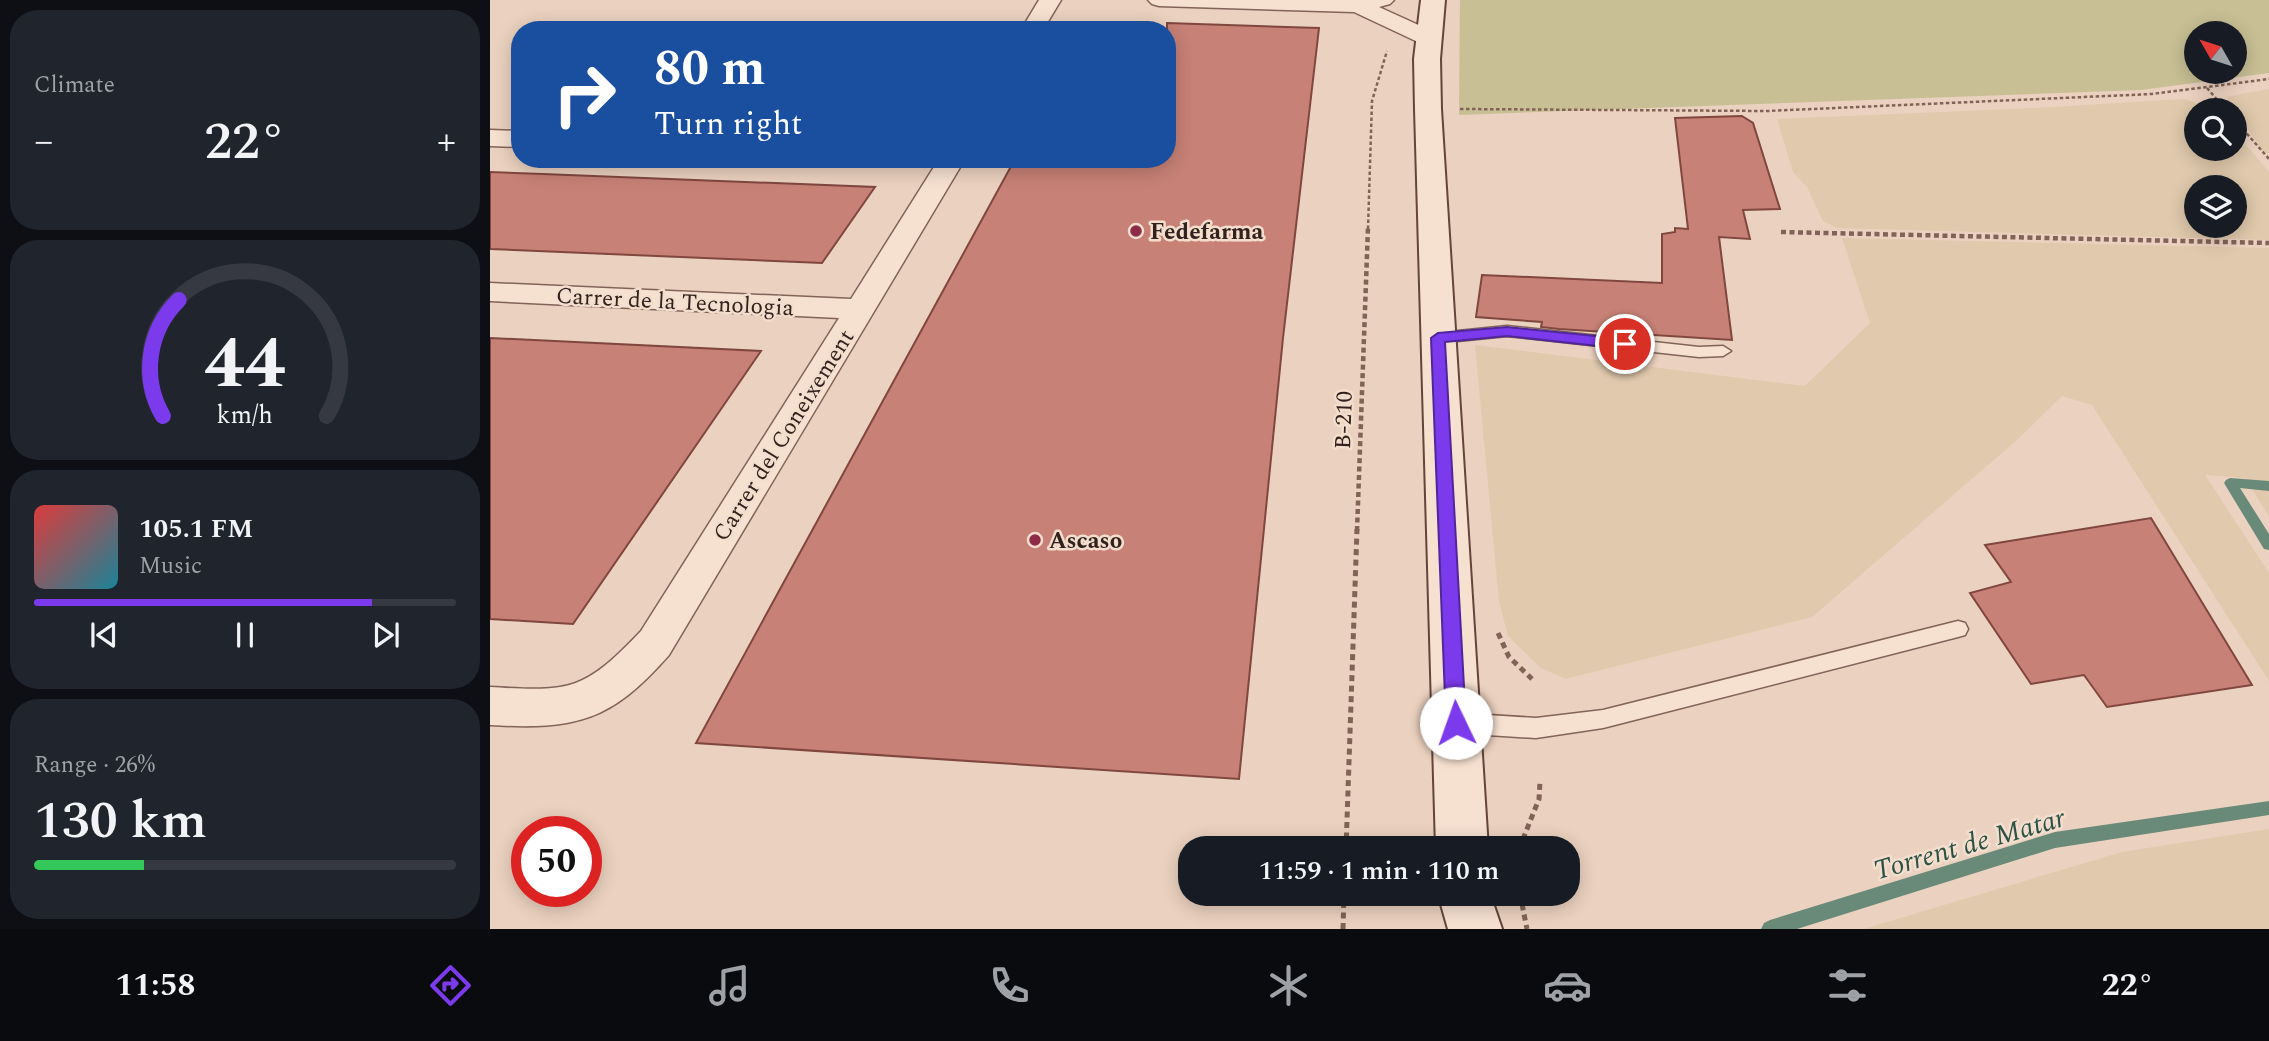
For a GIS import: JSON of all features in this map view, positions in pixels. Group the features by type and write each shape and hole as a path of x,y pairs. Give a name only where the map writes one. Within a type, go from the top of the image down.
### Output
{"main road":[{"path":"1433,0 1428,38 1428,109 1460,836"},
{"path":"1464,929 1464,894 1475,929"}],"street":[{"path":"1037,21 1050,0"},
{"path":"1159,0 1358,6 1383,0"},
{"path":"1358,6 1428,38"},
{"path":"490,138 511,139"},
{"name":"Carrer del Coneixement","path":"490,706 564,707 598,697 629,674 655,643 946,168"},
{"name":"Carrer de la Tecnologia","path":"490,292 860,309"}],"lane":[{"path":"1438,338 1507,331 1699,352 1723,351"},
{"path":"1456,723 1536,728 1603,719 1958,629"}],"path":[{"name":"B-210","path":"1346,836 1372,101 1390,38"},
{"path":"1428,109 1767,111 2151,94 2269,79"},
{"path":"2206,87 2216,98"},
{"path":"2247,134 2269,159"},
{"path":"1781,232 2269,243"},
{"path":"1524,836 1539,799 1540,782"},
{"path":"1343,929 1344,906"},
{"path":"1522,906 1527,929"}],"shaded area":[{"path":"1460,0 2269,0 2269,73 2247,76 2247,21 2184,21 2184,84 2186,84 2141,90 1459,115"},
{"path":"2269,89 2269,154 2264,153 2247,128 2247,98 2226,97"},
{"path":"2184,99 2184,161 2247,161 2247,146 2269,172 2269,240 2197,238 2247,238 2247,175 2184,175 2184,238 1837,228 1823,221 1807,187 1793,172 1777,119"},
{"path":"1842,238 2269,248 2269,516 2245,478 2205,475 2269,573 2269,681 2092,405 2062,396 2017,440 1812,617 1566,679 1541,668 1508,636 1499,601 1475,345 1805,386 1870,323"},
{"path":"2269,829 2269,929 1864,929 2122,852"}],"building":[{"name":"Ascaso","path":"1176,23 1319,28 1283,338 1239,779 696,743 1010,168 1176,168"},
{"path":"1742,116 1753,123 1780,209 1743,210 1750,239 1719,237 1732,340 1559,329 1541,327 1542,322 1476,317 1482,275 1662,283 1662,234 1675,232 1675,228 1688,229 1675,118"},
{"path":"490,172 875,187 822,263 490,249"},
{"path":"490,338 761,351 573,624 490,619"},
{"path":"2151,518 2252,685 2107,707 2084,675 2031,684 1970,593 2011,582 1985,545"}],"waterway":[{"path":"2269,486 2230,483 2269,545"},
{"name":"Torrent de Matar","path":"1770,929 2055,840 2269,808"}],"place":[{"name":"Fedefarma","path":"1136,231"},
{"name":"Ascaso","path":"1035,540"}],"route":[{"path":"1456,723 1438,338 1507,331 1625,344"}]}
